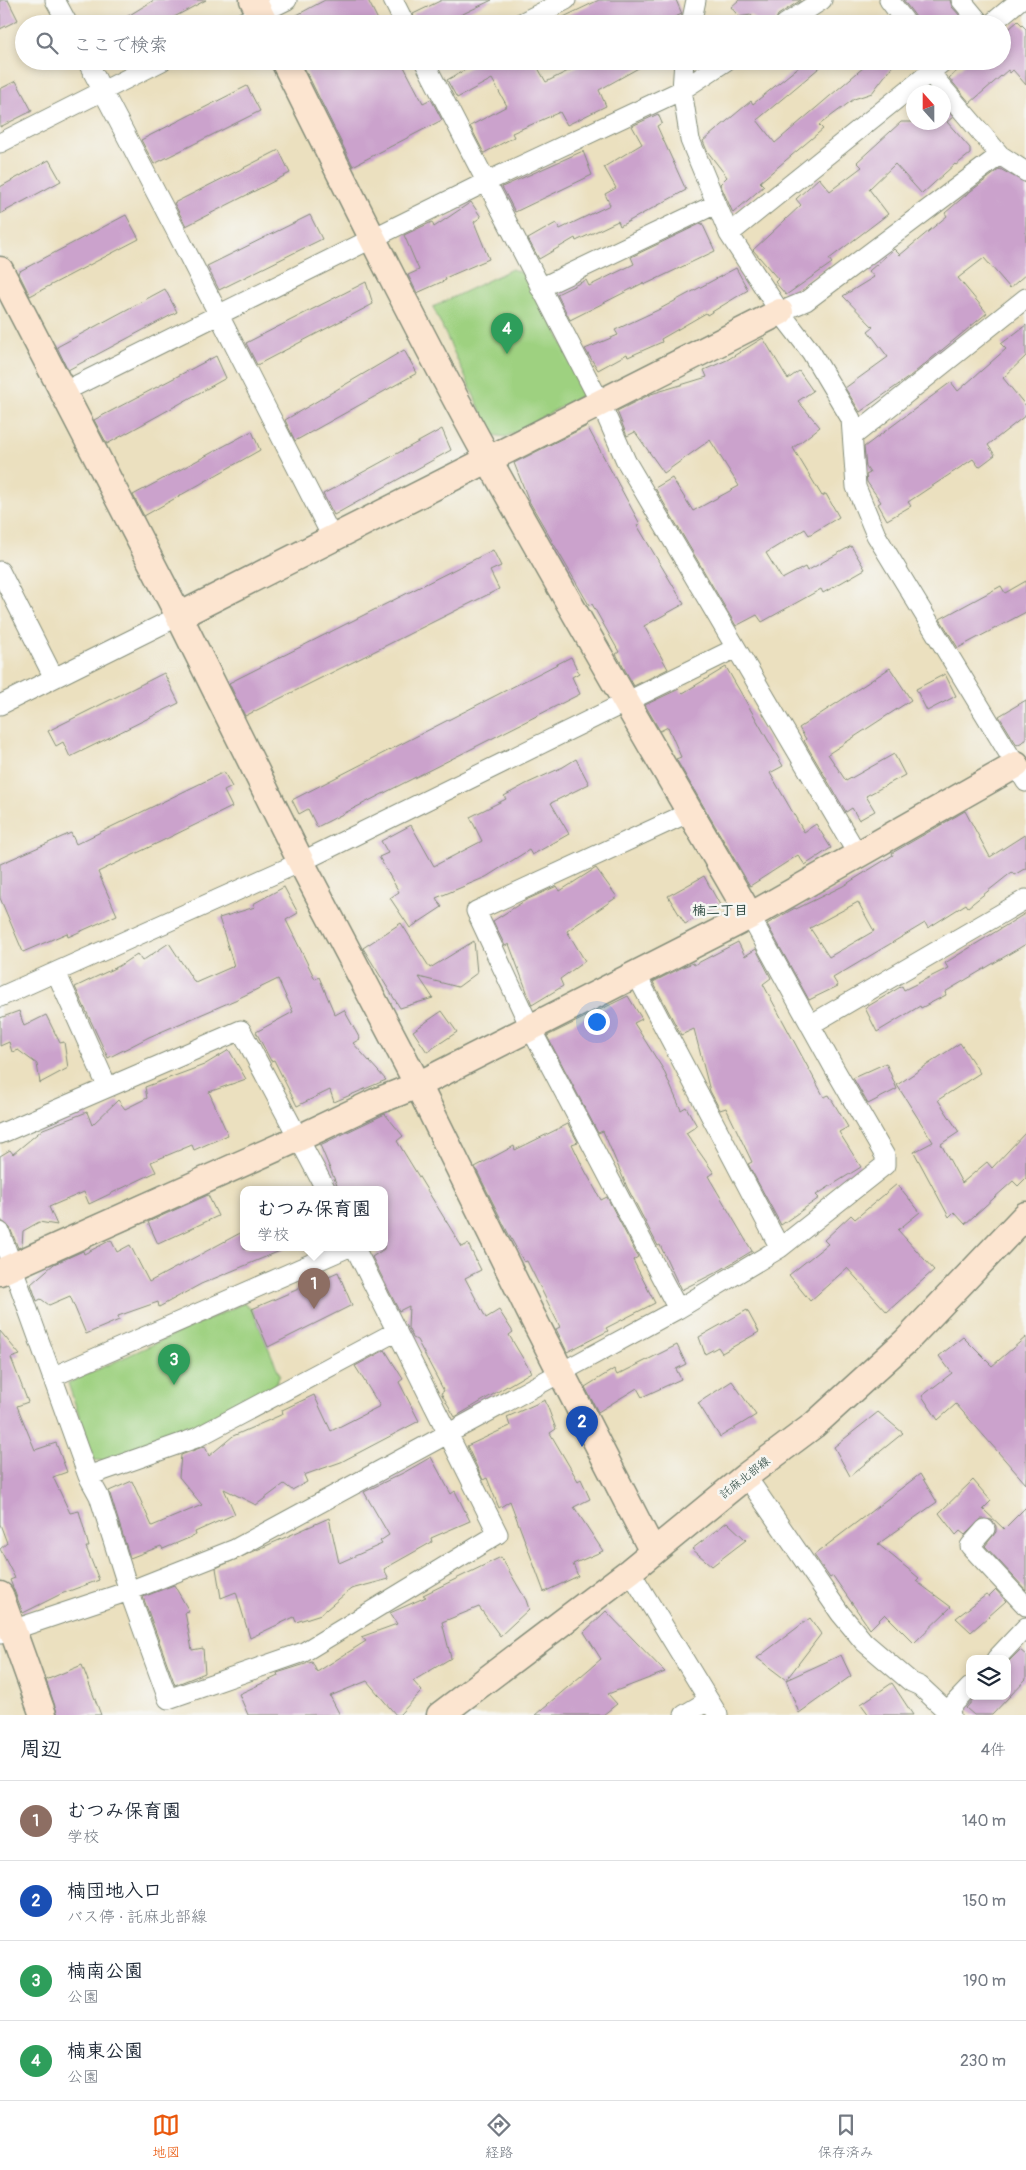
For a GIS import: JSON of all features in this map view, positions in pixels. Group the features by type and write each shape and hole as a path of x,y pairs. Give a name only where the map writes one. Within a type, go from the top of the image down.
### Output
{"street":[{"path":"55,0 63,15"},
{"path":"254,15 287,0"},
{"path":"393,0 400,15"},
{"path":"537,15 566,0"},
{"path":"693,15 696,0"},
{"path":"799,15 822,0"},
{"path":"889,0 901,15"},
{"path":"961,0 974,15"},
{"path":"1002,15 1020,0"},
{"path":"92,70 333,539"},
{"path":"0,143 143,70"},
{"path":"6,1632 129,1591 235,1549 678,1309 780,1248 885,1165 885,1156 750,916 626,703 489,461 372,238 288,70"},
{"path":"435,70 486,182 600,404 626,460 858,855"},
{"path":"6,1270 375,1102 418,1085 750,916 858,855 1021,773 876,535 856,487 851,419 811,352 780,312 729,234 690,140 682,90 683,70"},
{"path":"63,392 486,182 682,90 712,70"},
{"path":"729,234 932,70"},
{"path":"941,70 1000,155 1026,172"},
{"path":"0,705 489,461 780,312 806,301 1000,155"},
{"path":"540,288 716,204"},
{"path":"0,270 179,616 301,862 418,1085 561,1373 652,1550"},
{"path":"852,436 1026,298"},
{"path":"0,571 54,678"},
{"path":"0,997 301,862 736,648"},
{"path":"678,1309 530,1027 476,912 690,812"},
{"path":"810,1025 1026,899"},
{"path":"56,972 106,1086"},
{"path":"636,974 780,1248"},
{"path":"0,1134 106,1086 242,1030 324,1186"},
{"name":"託麻北部線","path":"440,1715 630,1570 652,1550 746,1476 814,1426 906,1342 1026,1215"},
{"path":"0,1232 6,1270 52,1377 88,1476 99,1496 129,1591 168,1699 304,1652 498,1534 450,1434 357,1251"},
{"path":"52,1377 340,1251"},
{"path":"88,1476 196,1438 397,1331"},
{"path":"746,1476 840,1613 858,1635 904,1676 920,1686 949,1713 966,1691"},
{"path":"985,1529 970,1546 1026,1606"},
{"path":"630,1570 714,1707 684,1715"},
{"path":"0,1595 6,1632 43,1715"},
{"path":"1000,1655 1026,1627"}],"green space":[{"path":"512,269 530,277 583,386 581,396 506,437 492,435 433,307"},
{"path":"244,1303 252,1309 280,1375 276,1384 194,1429 107,1461 94,1460 68,1383"}],"building":[{"path":"0,0 8,0 16,15 15,22 0,29"},
{"path":"154,0 206,0 178,15 130,15"},
{"path":"325,0 368,0 376,15 297,15"},
{"path":"442,0 492,0 461,15 413,14"},
{"path":"599,0 676,0 682,14 680,15 568,15"},
{"path":"739,0 801,0 778,15 737,15 731,7"},
{"path":"903,0 950,0 952,7 959,15 914,15"},
{"path":"1018,21 1026,29 1026,85 1013,70 1010,73 1008,70 1011,70 1011,27"},
{"path":"305,70 406,70 423,103 431,99 442,120 353,166"},
{"path":"465,70 539,70 546,82 570,70 635,70 599,90 606,106 567,125 560,112 512,133 514,137 484,153 470,126 507,106 492,79 457,98 447,80"},
{"path":"795,70 817,70 757,120 775,143 860,70 889,70 872,93 854,99 819,125 823,129 760,182 764,186 733,213 720,184 727,177 707,151 703,141 751,101 753,104"},
{"path":"958,70 1008,70 970,103 949,78"},
{"path":"16,81 32,111 0,127 0,89"},
{"path":"247,86 260,111 154,164 141,140"},
{"path":"658,114 662,123 657,126 686,190 620,226 618,221 576,241 575,238 539,259 528,239 556,223 560,229 610,205 605,194 616,188 604,167 642,144 632,126"},
{"path":"901,122 906,122 906,130 951,130 951,127 970,148 970,154 955,164 922,194 895,164 869,189 888,214 829,259 832,263 786,295 775,282 778,279 753,250 801,205 796,199 819,178 830,191 862,167 857,162"},
{"path":"279,150 290,173 186,226 174,203"},
{"path":"583,151 592,175 515,212 502,187"},
{"path":"49,160 61,181 0,214 0,187"},
{"path":"1000,169 1026,183 1026,274 1010,288 984,258 958,278 987,313 909,377 860,412 845,388 888,357 868,331 873,327 843,296 874,277 869,271 894,249 900,255 947,216 945,213 967,194"},
{"path":"471,202 481,217 474,222 489,259 445,278 446,280 417,293 408,275 419,270 404,235 432,222 434,227"},
{"path":"126,215 139,239 30,296 18,272"},
{"path":"310,215 322,239 219,290 207,266"},
{"path":"702,223 715,251 644,285 643,283 570,320 557,294 586,280 589,286 634,264 631,257"},
{"path":"736,268 748,290 707,315 706,313 661,339 662,342 628,357 627,354 598,370 585,349 618,335 615,330 658,310"},
{"path":"366,282 373,304 257,365 246,343"},
{"path":"165,289 177,312 68,370 57,347"},
{"path":"1026,325 1026,356 1003,378 1026,406 1026,415 988,445 995,455 979,467 973,459 908,502 911,506 887,520 878,504 881,502 867,482 866,475 870,473 866,467 864,447 951,382 958,391 1006,349 1001,344"},
{"path":"763,338 788,379 799,371 813,391 798,401 820,427 793,448 822,496 826,494 839,517 809,535 805,529 766,553 782,579 805,567 807,571 851,546 865,569 823,593 821,589 762,622 757,615 736,626 655,488 672,478 693,511 739,486 710,440 664,473 635,432 627,436 617,411 651,394 707,377 704,370 727,360"},
{"path":"404,350 417,373 295,441 285,420"},
{"path":"216,356 226,378 107,444 94,420"},
{"path":"587,426 640,524 637,525 684,604 644,626 668,669 634,686 616,654 619,652 592,604 589,605 529,501 514,463"},
{"path":"442,429 451,450 334,515 323,494"},
{"path":"252,431 260,450 144,516 133,495"},
{"path":"493,550 501,566 490,571 499,589 245,716 229,683"},
{"path":"1026,581 1026,612 958,648 940,619 1001,586 1005,593"},
{"path":"571,657 579,673 572,677 580,694 317,827 308,809 299,814 292,800"},
{"path":"726,667 783,766 770,773 804,832 816,824 831,848 805,865 798,855 750,886 676,759 681,757 668,727 660,731 645,705 679,689 683,693"},
{"path":"890,668 911,700 828,754 846,781 894,754 905,775 866,796 875,811 859,820 852,808 846,812 804,741 806,739 799,728"},
{"path":"164,673 179,703 70,757 63,742 56,746 48,731"},
{"path":"945,674 956,696 927,711 916,689"},
{"path":"1026,700 1026,740 1017,745 999,716"},
{"path":"576,759 589,784 551,803 569,834 532,855 529,850 486,877 436,898 442,907 410,928 390,898 399,892 379,857 388,853 381,841 411,825 434,866 482,841 470,817 506,799 504,796"},
{"path":"224,772 232,787 224,791 232,807 98,872 117,915 68,937 67,933 23,952 0,898 0,864 71,833 76,844"},
{"path":"965,811 990,857 1026,834 1026,868 1014,875 1012,872 968,907 966,904 928,928 925,923 833,978 838,986 809,1000 767,924 795,908 843,886 893,855 892,853","holes":["858,902 874,931 829,957 810,928"]},
{"path":"596,868 617,897 567,931 585,961 560,979 563,986 532,1005 509,944 505,946 493,921 526,900 557,886 560,891"},
{"path":"704,876 720,905 685,924 668,896"},
{"path":"284,887 298,913 286,920 315,979 319,977 335,1015 344,1010 360,1039 353,1043 386,1080 334,1102 330,1090 297,1106 274,1060 271,1061 256,1032 293,1012 278,979 235,1000 149,1037 108,1058 75,987 119,966 137,954 142,961 169,943 195,983 234,966 219,918 255,907 253,904"},
{"path":"1026,913 1026,944 945,992 946,995 921,1008 920,1006 877,1032 865,1008 902,986 904,990 948,968 945,963"},
{"path":"401,923 430,968 474,941 477,973 458,987 419,977 433,998 400,1008 363,948"},
{"path":"738,942 745,956 756,949 771,978 763,984 824,1097 829,1095 848,1127 839,1132 861,1167 816,1195 819,1198 781,1225 748,1164 752,1162 726,1108 720,1110 710,1091 694,1029 681,1035 653,982 685,966 693,963 694,965"},
{"path":"628,996 642,1019 634,1023 663,1069 681,1110 686,1107 697,1126 686,1133 714,1173 708,1176 752,1251 717,1272 681,1290 660,1245 658,1246 627,1187 603,1131 598,1133 547,1036"},
{"path":"19,1011 24,1026 46,1015 60,1043 64,1042 68,1068 40,1083 37,1064 18,1050 12,1052 9,1042 0,1046 0,1018"},
{"path":"442,1011 457,1032 427,1052 413,1031"},
{"path":"960,1043 980,1073 938,1100 959,1132 941,1144 962,1183 987,1162 992,1168 1026,1132 1026,1178 1018,1186 1013,1181 965,1224 954,1212 949,1217 914,1152 933,1142 897,1085"},
{"path":"229,1050 246,1079 209,1092 228,1135 194,1150 192,1145 151,1162 156,1172 89,1204 84,1192 49,1207 57,1225 39,1222 23,1231 22,1246 18,1248 10,1228 0,1219 0,1156 10,1150 13,1154 43,1129 87,1112 92,1125 118,1100 125,1109 147,1098 145,1087 204,1065"},
{"path":"886,1063 897,1089 868,1104 853,1078"},
{"path":"385,1114 403,1136 397,1141 462,1247 468,1244 481,1270 465,1278 486,1318 499,1310 513,1332 509,1335 531,1372 455,1417 441,1393 444,1391 417,1340 413,1338 408,1328 409,1306 399,1311 372,1257 381,1251 388,1251 388,1186 337,1186 320,1145"},
{"path":"568,1124 578,1142 572,1144 582,1165 601,1200 607,1197 638,1257 633,1260 655,1303 606,1328 608,1331 567,1352 556,1329 560,1327 527,1261 524,1262 508,1233 475,1167 514,1146 515,1150"},
{"path":"897,1184 920,1212 898,1230 934,1270 887,1312 847,1268 810,1301 789,1275 828,1244 824,1240 851,1215 855,1219"},
{"path":"208,1195 218,1216 158,1244 148,1222"},
{"path":"240,1233 240,1251 280,1251 201,1284 159,1307 158,1302 118,1316 119,1320 86,1334 70,1296 49,1305 41,1299 37,1301 31,1284 54,1264 83,1251 84,1254 111,1240 117,1252 130,1245 149,1282"},
{"path":"338,1272 352,1305 268,1347 252,1309"},
{"path":"747,1310 759,1332 722,1353 718,1347 705,1354 699,1337"},
{"path":"0,1331 20,1355 11,1358 28,1402 17,1406 35,1450 56,1443 67,1472 53,1477 70,1513 79,1511 89,1547 86,1547 99,1580 61,1594 23,1613 10,1580 15,1578 0,1549 7,1543 0,1524"},
{"path":"963,1337 992,1366 1026,1337 1026,1484 956,1404 938,1420 922,1396 952,1373 939,1356"},
{"path":"677,1345 686,1364 676,1369 681,1379 642,1397 637,1388 598,1412 585,1387 614,1369 617,1375"},
{"path":"385,1350 403,1379 399,1382 419,1421 341,1462 304,1475 307,1482 292,1490 284,1484 256,1505 224,1489 235,1514 195,1532 196,1535 163,1549 161,1546 130,1558 109,1491 132,1481 152,1526 202,1505 179,1477 181,1455 205,1446 209,1456 233,1436 283,1414 282,1410 314,1395 331,1431 380,1406 355,1366"},
{"path":"732,1381 756,1415 720,1437 698,1403"},
{"path":"545,1400 556,1429 550,1433 578,1481 581,1479 590,1499 574,1507 603,1551 573,1564 578,1576 544,1592 510,1501 499,1508 487,1478 483,1480 467,1446 510,1426 507,1417"},
{"path":"878,1412 903,1433 850,1476 834,1447"},
{"path":"431,1457 451,1494 455,1491 470,1521 431,1538 432,1542 384,1569 389,1579 351,1589 321,1614 296,1622 294,1617 250,1638 236,1592 221,1598 216,1568 329,1518 339,1563 382,1544 380,1541 389,1535 364,1492"},
{"path":"920,1474 937,1502 878,1544 919,1578 916,1581 951,1607 914,1643 885,1614 870,1629 833,1576 830,1578 814,1555"},
{"path":"973,1480 991,1501 983,1509 1004,1529 1026,1507 1026,1590 985,1546 996,1532 996,1526 992,1520 981,1519 965,1535 960,1531 956,1535 939,1513"},
{"path":"727,1522 746,1540 712,1566 692,1549"},
{"path":"501,1557 526,1600 529,1609 500,1636 479,1607 442,1622 451,1658 413,1681 422,1691 399,1715 396,1715 367,1681 330,1696 340,1715 248,1715 239,1694 278,1676 277,1673 312,1662 317,1672 366,1641 361,1637 397,1624 390,1613 426,1597 423,1595"},
{"path":"174,1585 189,1611 185,1612 192,1650 203,1648 205,1673 175,1685 143,1597"},
{"path":"996,1590 1006,1601 971,1632 956,1618 986,1595 989,1597"},
{"path":"606,1611 665,1672 608,1694 617,1704 603,1715 535,1715 601,1659 584,1632"},
{"path":"810,1618 821,1634 786,1680 757,1658"},
{"path":"1020,1650 1026,1655 1026,1679 1011,1695 1011,1659"},
{"path":"841,1655 851,1676 799,1713 786,1680"},
{"path":"82,1665 101,1715 58,1715 46,1680"},
{"path":"892,1683 913,1715 869,1715 861,1704"},
{"path":"973,1700 1006,1700 992,1715 974,1715 966,1708"}],"place":[{"name":"楠東公園","path":"507,354"},
{"name":"むつみ保育園","path":"314,1309"},
{"name":"楠南公園","path":"174,1385"},
{"name":"楠団地入口","path":"582,1447"}],"district":[{"name":"楠二丁目","path":"720,910"}]}
